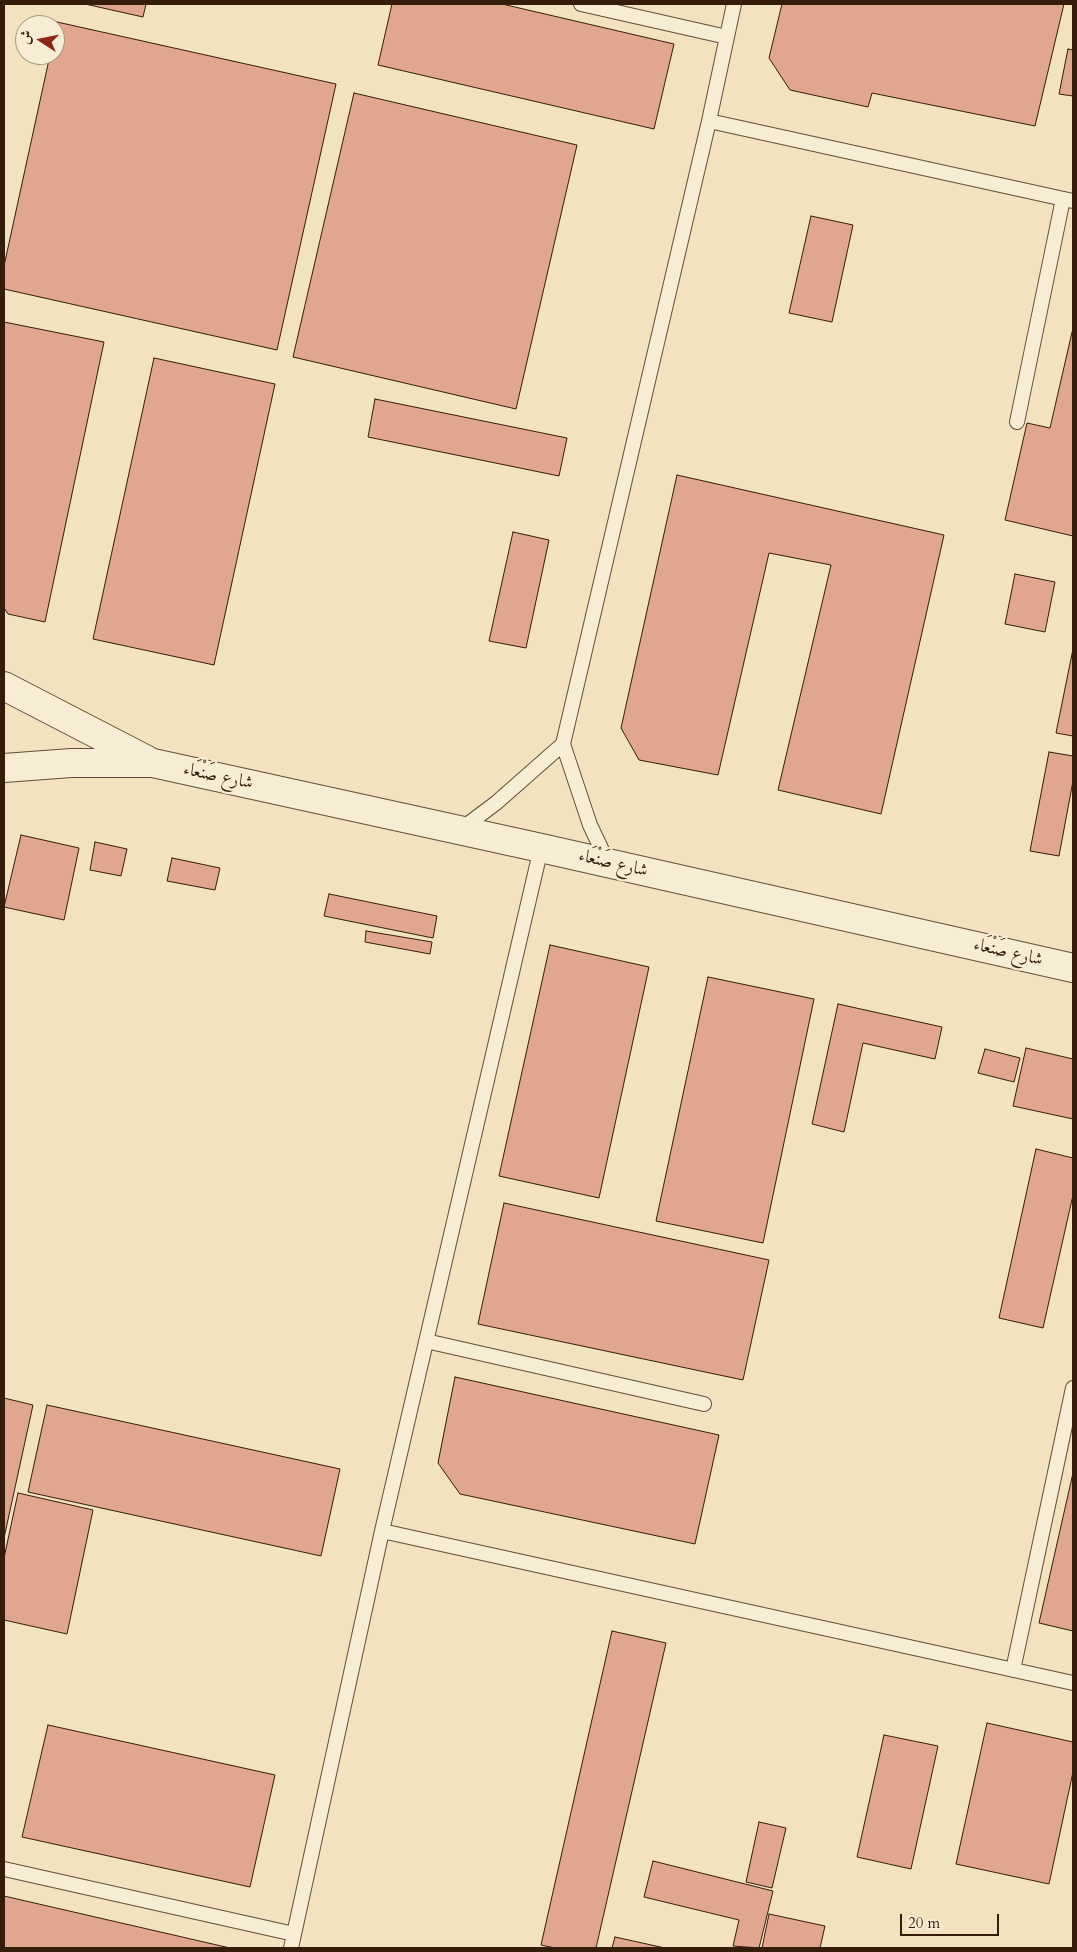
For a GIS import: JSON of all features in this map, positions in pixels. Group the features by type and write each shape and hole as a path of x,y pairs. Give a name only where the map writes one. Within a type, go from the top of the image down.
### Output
{"street":[{"name":"شارع صَنْعَاء","path":"4,686 153,763"},
{"name":"شارع صَنْعَاء","path":"4,768 71,763 153,763 1073,968"}],"lane":[{"path":"581,4 727,37"},
{"path":"608,863 590,825 564,744 709,120 734,4"},
{"path":"709,120 1068,200 1017,422"},
{"path":"460,830 510,792 564,744"},
{"path":"4,1869 292,1941 382,1531 541,848"},
{"path":"426,1341 704,1404"},
{"path":"1013,1670 1073,1388"},
{"path":"382,1531 1073,1684"}],"building":[{"path":"85,4 146,4 143,17"},
{"path":"392,4 502,4 674,44 654,129 378,65"},
{"path":"782,4 1064,4 1035,126 872,93 868,107 790,90 769,58"},
{"path":"65,24 336,84 277,350 4,289 4,266 48,65 65,65"},
{"path":"1068,49 1073,50 1073,96 1059,94"},
{"path":"354,93 577,145 516,409 293,357"},
{"path":"811,216 853,225 832,322 789,313"},
{"path":"4,322 104,342 45,622 8,614 4,608"},
{"path":"1073,328 1073,536 1005,520 1027,423 1050,428"},
{"path":"154,358 275,384 214,665 93,639"},
{"path":"375,399 567,438 559,476 368,437"},
{"path":"677,475 944,535 881,814 778,790 831,565 769,553 718,775 639,760 621,728"},
{"path":"513,532 549,540 526,648 489,641"},
{"path":"1015,574 1055,582 1045,632 1005,624"},
{"path":"1073,649 1073,736 1056,733"},
{"path":"1049,752 1073,756 1073,781 1059,856 1030,851"},
{"path":"21,835 79,848 64,920 4,907"},
{"path":"95,842 127,849 121,876 90,870"},
{"path":"172,858 220,868 215,890 167,881"},
{"path":"329,894 437,916 433,938 324,916"},
{"path":"366,931 432,942 430,954 365,942"},
{"path":"550,945 649,967 599,1198 499,1176"},
{"path":"708,977 814,999 763,1243 656,1221"},
{"path":"838,1004 942,1027 935,1059 863,1043 844,1132 812,1124"},
{"path":"1026,1048 1073,1059 1073,1119 1013,1106"},
{"path":"985,1049 1020,1058 1014,1082 978,1073"},
{"path":"1036,1149 1073,1158 1073,1195 1043,1328 999,1318"},
{"path":"504,1203 769,1260 743,1380 478,1324"},
{"path":"455,1377 719,1435 695,1544 460,1494 438,1463"},
{"path":"4,1398 33,1405 4,1538"},
{"path":"47,1405 340,1469 321,1556 28,1492"},
{"path":"1073,1473 1073,1631 1039,1623"},
{"path":"18,1493 93,1510 67,1634 4,1620 4,1558"},
{"path":"612,1631 666,1643 596,1948 555,1948 541,1945"},
{"path":"987,1723 1073,1742 1073,1772 1049,1884 956,1864"},
{"path":"48,1725 275,1775 250,1887 22,1837"},
{"path":"884,1735 938,1746 911,1869 857,1857"},
{"path":"759,1822 786,1828 772,1888 746,1882"},
{"path":"653,1861 773,1891 759,1948 733,1946 739,1920 644,1897"},
{"path":"4,1896 230,1948 4,1948"},
{"path":"769,1914 825,1926 820,1948 762,1948"},
{"path":"615,1937 665,1948 612,1948"}]}
